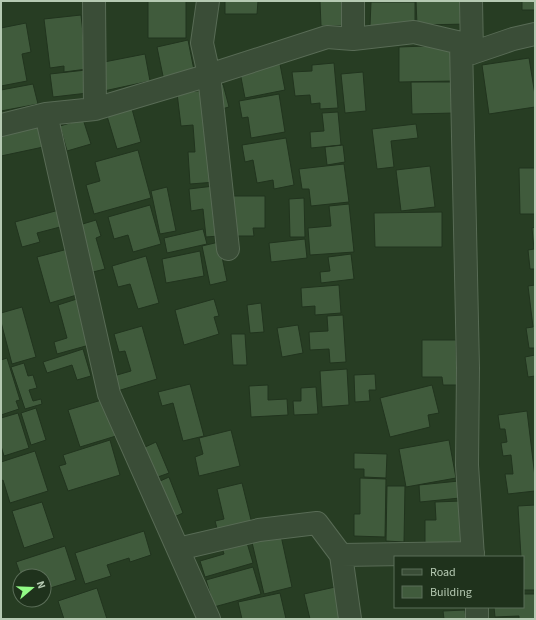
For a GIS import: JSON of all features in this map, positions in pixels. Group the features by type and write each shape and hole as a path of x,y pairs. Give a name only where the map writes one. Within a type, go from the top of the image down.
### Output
{"street":[{"path":"94,1 95,109"},
{"path":"208,1 202,43 209,75 228,249"},
{"path":"353,1 353,39"},
{"path":"341,555 473,555 467,465 468,360 466,48 471,1"},
{"path":"1,125 46,114 95,109 209,75 327,36 353,39 414,32 466,48 535,34"},
{"path":"46,114 109,394 209,619"},
{"path":"178,549 259,530 317,522 341,555 350,619"},
{"path":"477,608 478,619"}],"building":[{"path":"148,1 186,1 186,38 148,38"},
{"path":"225,1 258,1 257,14 225,14"},
{"path":"320,1 350,1 350,26 321,26"},
{"path":"416,1 469,1 470,24 417,25"},
{"path":"522,1 535,1 535,10 522,10"},
{"path":"371,2 415,2 415,26 370,26"},
{"path":"81,15 87,69 64,72 64,66 50,68 44,19"},
{"path":"26,23 31,52 22,54 27,81 1,86 1,28"},
{"path":"188,40 195,75 164,81 157,47"},
{"path":"452,45 453,81 399,82 399,47"},
{"path":"145,54 150,81 104,91 99,63"},
{"path":"529,58 535,95 535,107 489,114 482,65"},
{"path":"279,59 285,90 245,98 239,67"},
{"path":"334,63 338,108 320,109 320,103 311,104 310,95 295,96 292,72 312,71 312,65"},
{"path":"86,70 88,93 53,97 50,74"},
{"path":"363,72 366,111 345,113 341,74"},
{"path":"411,82 453,82 454,113 412,114"},
{"path":"33,84 38,104 1,111 1,90"},
{"path":"223,84 229,107 218,110 212,87"},
{"path":"207,90 216,182 190,184 188,152 195,152 193,125 181,126 177,93"},
{"path":"279,94 285,132 251,138 248,117 242,118 239,101"},
{"path":"132,109 141,142 117,149 107,116"},
{"path":"338,112 341,145 311,148 310,132 324,131 322,113"},
{"path":"83,119 91,144 67,151 60,126"},
{"path":"43,123 48,146 1,156 1,131"},
{"path":"416,124 418,138 391,141 394,167 377,169 372,129"},
{"path":"286,138 294,185 274,189 273,180 257,183 253,160 245,162 242,145"},
{"path":"343,145 345,162 327,165 325,147"},
{"path":"138,150 151,198 94,214 86,185 100,181 95,162"},
{"path":"344,164 349,202 311,206 309,189 302,189 299,169"},
{"path":"430,166 435,207 401,211 396,170"},
{"path":"519,168 535,168 535,214 520,214"},
{"path":"214,186 219,236 206,237 203,209 191,211 189,189"},
{"path":"167,187 176,231 160,234 151,191"},
{"path":"232,196 265,196 265,228 253,228 254,236 233,236"},
{"path":"304,198 305,237 290,237 289,199"},
{"path":"349,204 354,252 310,255 308,228 331,226 329,206"},
{"path":"150,205 161,244 133,252 128,235 114,239 108,217"},
{"path":"59,210 64,226 37,233 40,242 22,247 15,222"},
{"path":"442,212 442,247 375,247 374,213"},
{"path":"96,220 101,236 96,238 105,269 89,273 76,226"},
{"path":"535,227 535,269 530,269 528,250 534,249 532,228"},
{"path":"203,229 207,244 167,253 164,238"},
{"path":"305,239 307,258 271,262 269,243"},
{"path":"219,242 227,281 210,285 202,246"},
{"path":"68,249 80,294 50,303 37,257"},
{"path":"200,251 204,276 166,283 162,259"},
{"path":"351,254 354,279 321,283 320,272 330,271 328,257"},
{"path":"146,256 159,303 138,309 130,284 118,287 112,266"},
{"path":"339,285 341,313 315,315 315,306 302,307 301,288"},
{"path":"535,285 535,348 529,348 526,328 533,327 528,286"},
{"path":"80,298 93,344 57,354 54,342 67,338 58,305"},
{"path":"214,299 219,316 214,317 219,334 184,345 175,310"},
{"path":"261,303 264,332 250,333 247,305"},
{"path":"22,307 36,357 12,364 1,322 1,313"},
{"path":"343,315 346,362 330,363 329,349 310,350 309,332 328,331 327,316"},
{"path":"298,325 303,353 282,357 277,328"},
{"path":"142,326 157,379 114,392 110,377 131,371 125,351 119,352 114,334"},
{"path":"231,334 245,334 247,365 233,365"},
{"path":"422,340 456,340 457,385 443,385 442,377 422,377"},
{"path":"83,349 91,376 77,380 72,365 47,373 43,362"},
{"path":"535,355 535,376 528,377 525,357"},
{"path":"7,358 20,400 16,401 19,409 1,415 1,360"},
{"path":"24,363 28,376 33,375 37,388 29,390 33,401 41,399 42,404 25,409 11,367"},
{"path":"347,369 349,405 322,407 320,371"},
{"path":"375,374 376,390 369,390 370,401 355,402 354,375"},
{"path":"190,384 204,436 183,441 173,403 162,406 158,392"},
{"path":"268,385 268,400 287,399 288,415 251,417 249,386"},
{"path":"432,385 439,413 428,415 430,427 390,437 380,398"},
{"path":"316,387 318,414 294,415 293,401 301,401 301,388"},
{"path":"105,399 116,436 80,447 68,410"},
{"path":"36,408 46,440 31,445 21,413"},
{"path":"527,411 535,477 535,491 508,494 505,474 513,474 511,455 503,456 501,443 507,442 505,429 500,429 498,415"},
{"path":"18,413 29,448 4,456 1,446 1,418"},
{"path":"231,430 240,466 199,476 195,457 203,454 199,438"},
{"path":"110,440 120,475 68,491 59,466 66,464 63,455"},
{"path":"449,440 456,478 406,487 399,449"},
{"path":"156,442 169,473 155,478 143,448"},
{"path":"35,451 48,491 10,503 3,480 1,481 1,462"},
{"path":"354,453 387,454 386,478 364,477 364,469 354,469"},
{"path":"169,477 183,513 172,518 158,482"},
{"path":"360,478 386,479 385,537 354,536 354,514 360,514"},
{"path":"459,481 460,498 420,502 419,485"},
{"path":"242,483 253,528 219,536 215,521 224,519 217,489"},
{"path":"387,486 405,486 404,542 386,541"},
{"path":"461,501 463,542 425,544 425,520 436,520 435,502"},
{"path":"42,502 54,538 24,548 12,511"},
{"path":"535,505 535,590 524,590 524,556 521,556 518,506"},
{"path":"144,531 151,555 130,562 129,558 107,565 111,576 85,584 75,553"},
{"path":"280,531 292,587 264,594 251,538"},
{"path":"245,536 253,563 205,577 200,561 224,554 221,544"},
{"path":"65,546 76,580 52,588 52,568 18,568 16,562"},
{"path":"253,567 261,594 214,607 206,580"},
{"path":"335,587 343,619 310,619 304,594"},
{"path":"97,588 107,619 64,619 58,601"},
{"path":"280,593 286,619 242,619 238,602"},
{"path":"524,594 535,594 535,619 519,619 519,616 495,617 494,608 524,608"},
{"path":"465,610 466,619 444,619 443,611"}]}
